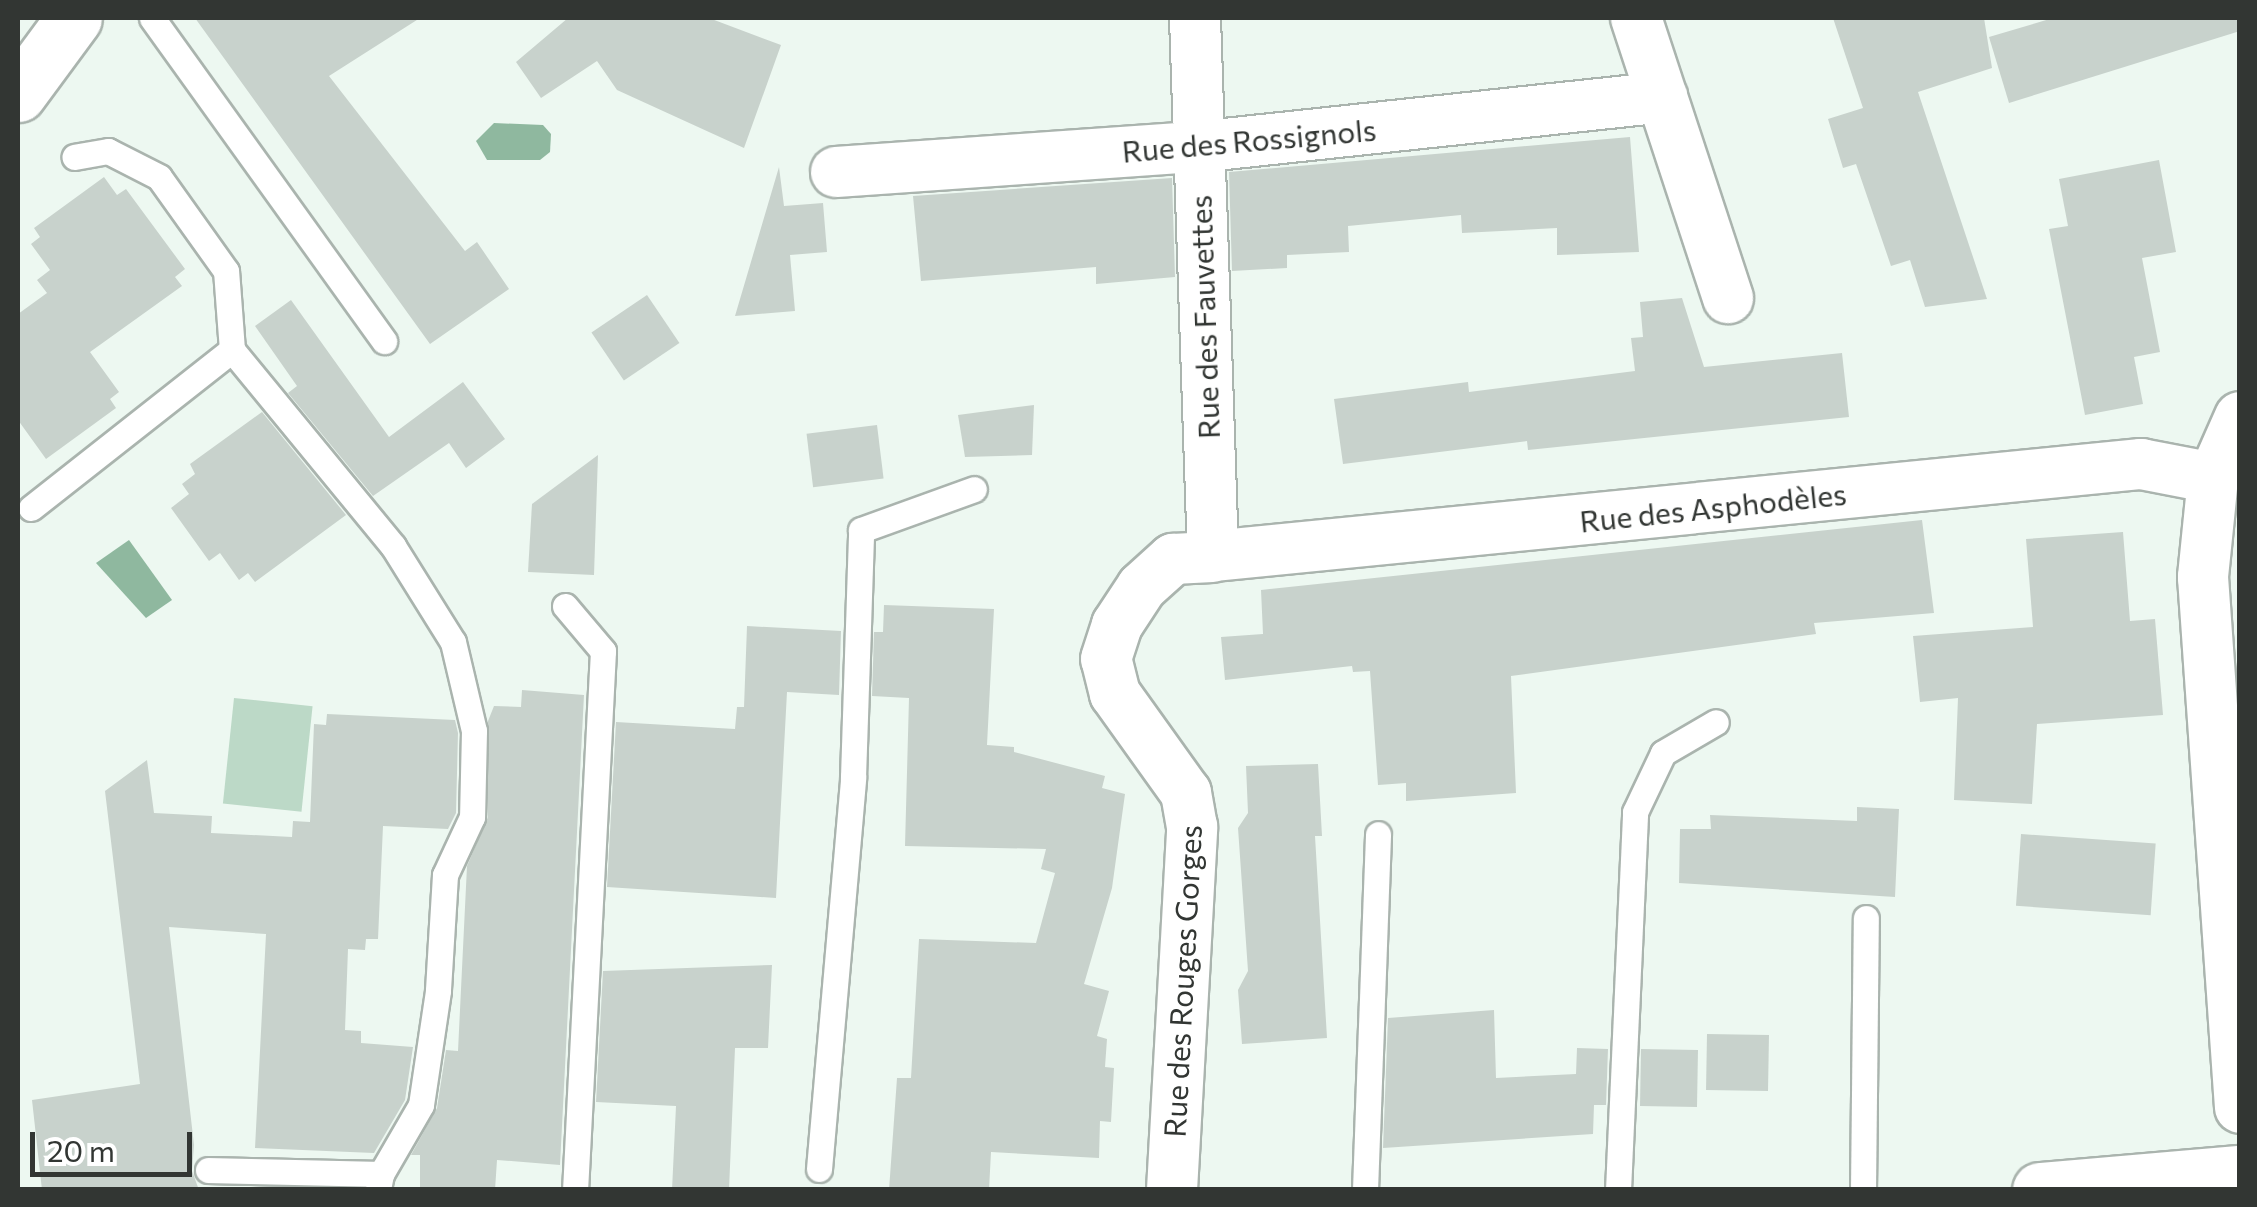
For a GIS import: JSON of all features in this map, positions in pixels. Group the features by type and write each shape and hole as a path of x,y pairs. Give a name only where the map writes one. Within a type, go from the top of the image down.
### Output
{"street":[{"path":"18,94 74,18"},
{"name":"Rue des Fauvettes","path":"1195,18 1212,556"},
{"path":"1636,18 1728,298"},
{"name":"Rue des Rossignols","path":"836,172 1198,147 1662,97"},
{"path":"2240,417 2213,478 2203,577 2240,1108"},
{"name":"Rue des Asphodèles","path":"1212,556 2140,464 2213,478"},
{"name":"Rue des Rouges Gorges","path":"1172,1190 1192,827 1186,793 1115,694 1106,660 1117,624 1142,586 1173,559 1212,556"},
{"path":"2040,1190 2240,1173"}],"lane":[{"path":"152,18 384,341"},
{"path":"74,157 108,151 159,177 226,271 232,350 393,546 453,642 474,731 472,817 445,876 438,991 421,1105 380,1182 208,1170"},
{"path":"31,508 232,350"},
{"path":"819,1169 853,777 862,530 974,489"},
{"path":"564,606 604,651 576,1190"},
{"path":"1618,1190 1636,812 1663,754 1716,722"},
{"path":"1366,1190 1378,834"},
{"path":"1863,1190 1866,918"}],"shaded area":[{"path":"494,123 543,125 551,134 550,152 540,160 487,160 476,141"},
{"path":"129,540 172,600 146,618 96,563"},
{"path":"234,698 313,706 301,812 223,803"}],"building":[{"path":"195,18 420,18 329,76 465,251 477,242 509,289 430,344"},
{"path":"568,18 709,18 781,45 744,148 617,90 597,61 541,98 516,62"},
{"path":"1833,18 1984,18 1992,68 1918,92 1987,299 1925,307 1910,260 1891,266 1856,164 1843,168 1828,119 1863,108"},
{"path":"2053,18 2240,18 2240,31 2009,103 1989,37"},
{"path":"1630,137 1639,252 1557,255 1557,228 1462,233 1461,215 1348,226 1349,252 1287,255 1287,268 1232,271 1229,172"},
{"path":"2159,160 2176,252 2142,258 2160,352 2134,357 2143,404 2085,415 2049,229 2068,226 2059,179"},
{"path":"779,167 784,206 823,203 827,252 790,255 795,311 735,316"},
{"path":"104,177 117,195 126,189 185,269 175,277 182,286 90,352 119,392 110,399 116,408 46,459 18,420 18,314 47,293 37,280 50,270 31,244 40,237 34,228"},
{"path":"1172,178 1175,277 1096,284 1096,267 921,281 913,196"},
{"path":"647,295 679,343 624,381 591,332"},
{"path":"1682,298 1704,367 1842,353 1849,417 1528,450 1527,441 1343,464 1334,399 1468,382 1469,392 1635,371 1631,338 1643,337 1640,302"},
{"path":"291,300 389,437 463,382 505,439 466,468 449,443 373,496 288,393 297,386 255,326"},
{"path":"1034,405 1032,455 965,457 958,415"},
{"path":"262,412 346,515 255,582 248,573 239,580 220,553 209,561 171,508 189,494 182,484 195,474 190,464"},
{"path":"877,425 884,479 813,487 807,434"},
{"path":"598,455 594,575 528,572 532,504"},
{"path":"1922,520 1934,613 1814,623 1816,634 1511,676 1516,793 1406,801 1406,783 1378,785 1370,671 1353,672 1352,666 1225,680 1221,637 1263,634 1261,590"},
{"path":"2123,532 2130,621 2155,619 2163,715 2037,724 2032,804 1954,800 1958,698 1920,702 1913,636 2033,627 2026,539"},
{"path":"884,605 994,609 987,745 1014,747 1014,752 1105,776 1102,788 1125,794 1112,888 1084,984 1109,991 1097,1036 1107,1039 1105,1067 1114,1068 1111,1122 1100,1121 1099,1158 991,1152 989,1190 889,1190 897,1078 911,1078 919,939 1036,943 1055,873 1041,869 1046,849 905,846 909,698 872,696 874,632 883,632"},
{"path":"747,626 841,631 839,695 787,692 776,898 607,887 616,722 735,729 737,707 744,707"},
{"path":"522,690 584,695 560,1165 497,1160 495,1190 420,1190 420,1155 411,1155 437,1108 446,1050 458,1051 467,866 488,817 488,721 494,706 521,707"},
{"path":"327,714 455,720 458,733 456,813 448,829 383,826 378,939 366,939 365,950 348,949 345,1030 361,1031 361,1043 413,1047 405,1100 374,1153 255,1148 266,934 169,927 194,1145 192,1171 199,1190 42,1190 32,1100 140,1084 105,791 147,760 154,813 212,816 211,833 292,837 293,821 310,822 314,724 326,725"},
{"path":"1318,764 1322,836 1315,836 1327,1038 1242,1044 1238,990 1248,971 1238,828 1248,813 1246,766"},
{"path":"1857,807 1899,809 1895,897 1679,883 1680,829 1711,829 1710,815 1857,821"},
{"path":"2021,834 2156,843 2151,915 2016,906"},
{"path":"772,965 768,1048 735,1048 729,1190 672,1190 676,1106 596,1102 603,971"},
{"path":"1494,1010 1496,1078 1576,1074 1577,1048 1608,1049 1606,1105 1594,1105 1593,1134 1383,1148 1388,1018"},
{"path":"1707,1034 1769,1035 1768,1091 1706,1090"},
{"path":"1641,1049 1698,1050 1697,1107 1640,1106"}]}
